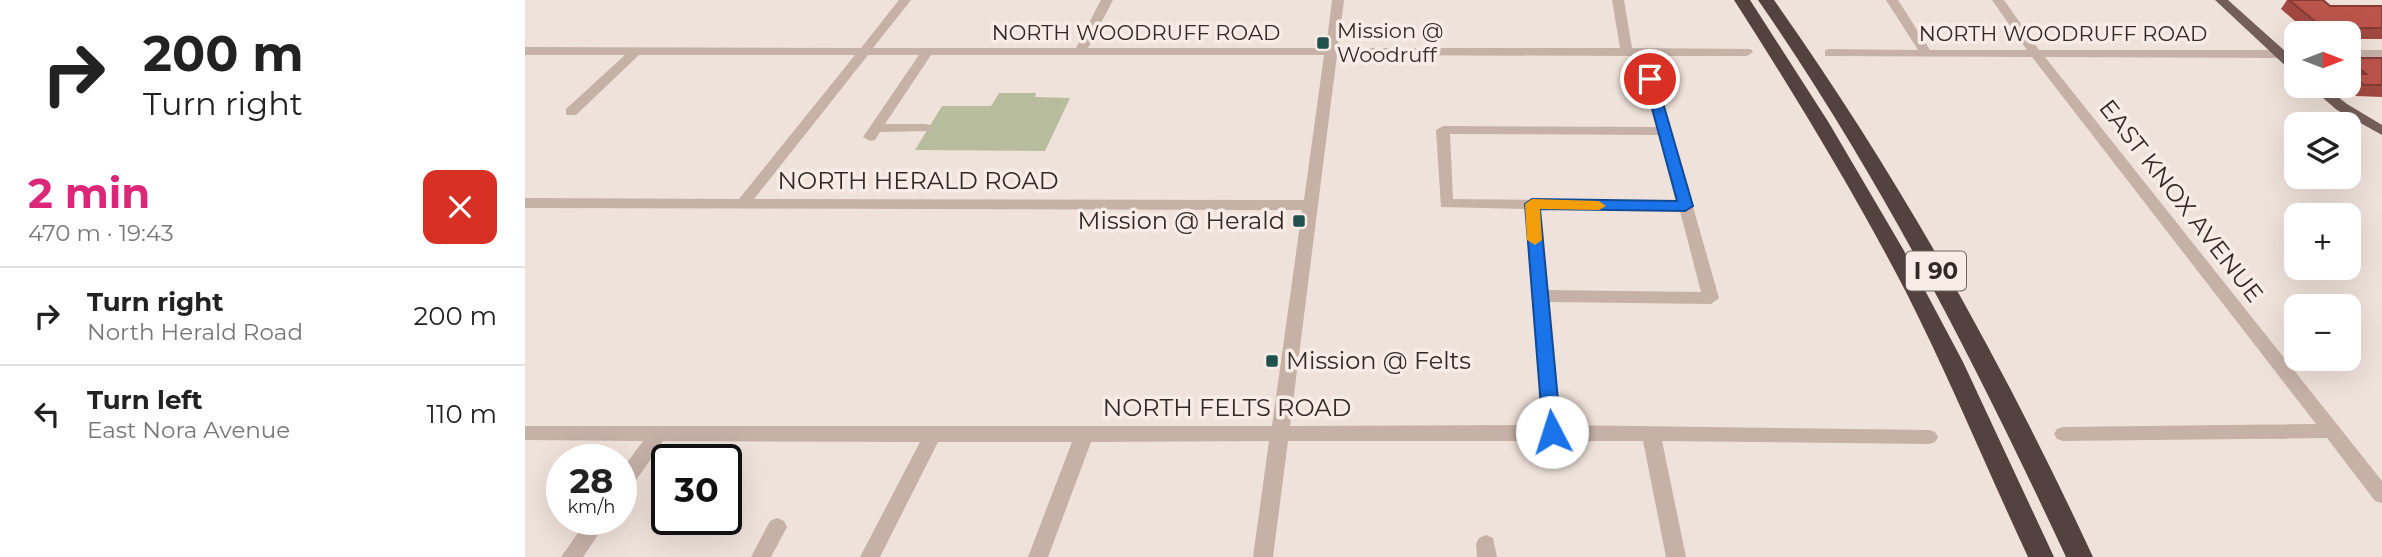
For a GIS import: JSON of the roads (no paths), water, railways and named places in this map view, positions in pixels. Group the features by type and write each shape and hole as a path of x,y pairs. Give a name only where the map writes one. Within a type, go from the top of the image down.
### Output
{"highway":[{"name":"I 90","path":"1742,0 1822,125 1892,247 1939,337 2041,557"},
{"name":"I 90","path":"1766,0 1850,124 1922,247 2017,426 2080,557"}],"main road":[{"path":"2221,0 2284,57"},
{"path":"2331,98 2382,131"}],"street":[{"path":"743,203 905,0"},
{"path":"1080,52 1107,0"},
{"path":"1263,557 1338,0"},
{"path":"1618,0 1627,52"},
{"path":"1892,0 1926,53"},
{"name":"EAST KNOX AVENUE","path":"1997,0 2036,54 2382,495"},
{"name":"NORTH WOODRUFF ROAD","path":"525,51 1747,52"},
{"path":"571,111 635,52"},
{"path":"925,128 874,132 927,52"},
{"path":"1539,296 1711,298 1643,52"},
{"name":"NORTH WOODRUFF ROAD","path":"1829,52 2281,54"},
{"path":"2361,54 2382,54"},
{"path":"1664,131 1443,130 1446,204 1685,206"},
{"name":"NORTH HERALD ROAD","path":"525,203 1310,205"},
{"path":"1532,204 1552,432"},
{"path":"2063,434 2332,431"},
{"name":"NORTH FELTS ROAD","path":"525,433 933,435 1552,432 1930,437"},
{"path":"1651,433 1676,557"},
{"path":"1038,557 1084,434"},
{"path":"637,463 657,435"},
{"path":"870,557 933,435"},
{"path":"761,557 777,527"},
{"path":"571,557 586,535"}],"place":[{"name":"Mission @ Woodruff","path":"1323,43"},
{"name":"Mission @ Herald","path":"1299,221"},
{"name":"Mission @ Felts","path":"1272,361"}]}
